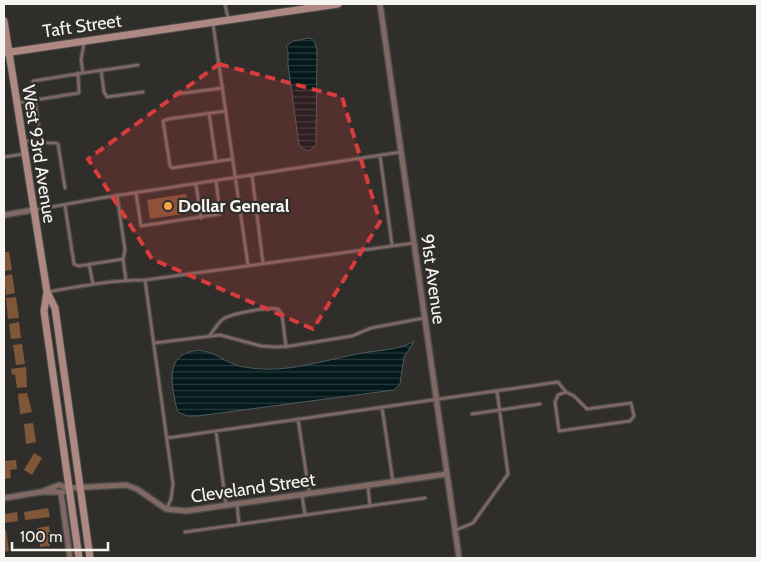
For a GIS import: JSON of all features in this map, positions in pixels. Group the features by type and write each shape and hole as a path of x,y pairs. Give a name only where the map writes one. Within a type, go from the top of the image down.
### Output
{"street":[{"name":"Taft Street","path":"6,52 338,4"},
{"name":"91st Avenue","path":"380,4 459,558"},
{"name":"West 93rd Avenue","path":"4,21 6,52 46,292 44,311 79,558"},
{"path":"4,215 33,210"},
{"name":"West 93rd Avenue","path":"46,292 55,308 90,558"},
{"name":"Cleveland Street","path":"4,498 41,492 59,485 69,488 80,488 126,485 137,489 166,509 186,512 447,474"},
{"path":"69,488 61,493 70,558"},
{"name":"Cleveland Street","path":"41,492 61,493"}],"lane":[{"path":"225,4 228,20"},
{"path":"213,22 248,265"},
{"path":"83,73 81,60 85,41"},
{"path":"41,143 33,81 138,65"},
{"path":"101,70 104,92 107,97 143,92"},
{"path":"16,103 79,93 78,73"},
{"path":"176,94 223,88"},
{"path":"226,111 163,121 170,166 172,168 233,159"},
{"path":"209,113 216,162"},
{"path":"22,142 32,140 41,143 56,142 58,144 65,188"},
{"path":"33,210 401,152"},
{"path":"4,158 24,154"},
{"path":"380,155 392,246"},
{"path":"252,175 263,263"},
{"path":"136,193 141,226 201,218 220,214 216,181"},
{"path":"196,184 201,218"},
{"path":"117,196 125,250 123,259 126,280"},
{"path":"65,206 74,264 79,266 123,259"},
{"path":"46,292 93,284 145,280 414,242"},
{"path":"89,264 93,284"},
{"path":"145,280 173,484 171,499 166,509"},
{"path":"209,336 222,320 272,308 278,309 282,314 286,347"},
{"path":"154,343 220,335 261,346 286,347 352,336 371,328 424,318"},
{"path":"167,438 558,382 566,392 574,396 587,409 631,403 634,416 630,421 559,431 554,402 558,395 566,392"},
{"path":"455,530 472,523 508,474 497,390"},
{"path":"472,414 540,404"},
{"path":"382,407 393,482"},
{"path":"298,419 310,494"},
{"path":"216,431 226,506"},
{"path":"367,485 370,507"},
{"path":"302,495 305,516"},
{"path":"185,532 425,498"},
{"path":"237,504 239,524"}],"highlighted area":[{"path":"219,64 342,97 380,222 313,329 152,259 88,159"}],"shaded area":[{"path":"309,38 315,43 317,51 316,145 311,150 299,145 286,46 293,41"},
{"path":"414,342 404,357 400,384 394,390 197,416 187,416 178,412 176,407 172,383 174,366 180,357 193,351 205,351 239,366 277,369 304,366 357,354 393,349"}],"building":[{"name":"Dollar General","path":"186,194 189,213 150,219 147,200"},
{"path":"4,252 9,252 12,270 4,271"},
{"path":"12,274 15,293 6,295 4,276"},
{"path":"16,297 19,318 8,319 6,298"},
{"path":"19,322 21,338 11,339 9,324"},
{"path":"22,344 25,364 16,365 13,345"},
{"path":"26,367 27,387 17,388 15,374 12,375 11,369"},
{"path":"27,393 32,412 20,414 18,394"},
{"path":"33,423 36,442 26,444 24,424"},
{"path":"34,453 42,458 32,475 24,470"},
{"path":"16,460 17,469 10,470 11,478 4,479 4,461"},
{"path":"48,508 50,517 25,520 24,512"},
{"path":"17,512 18,521 4,523 4,514"},
{"path":"49,526 50,546 40,547 37,528"},
{"path":"4,530 6,530 9,551 4,552"}],"place":[{"name":"Dollar General","path":"168,206"}]}
